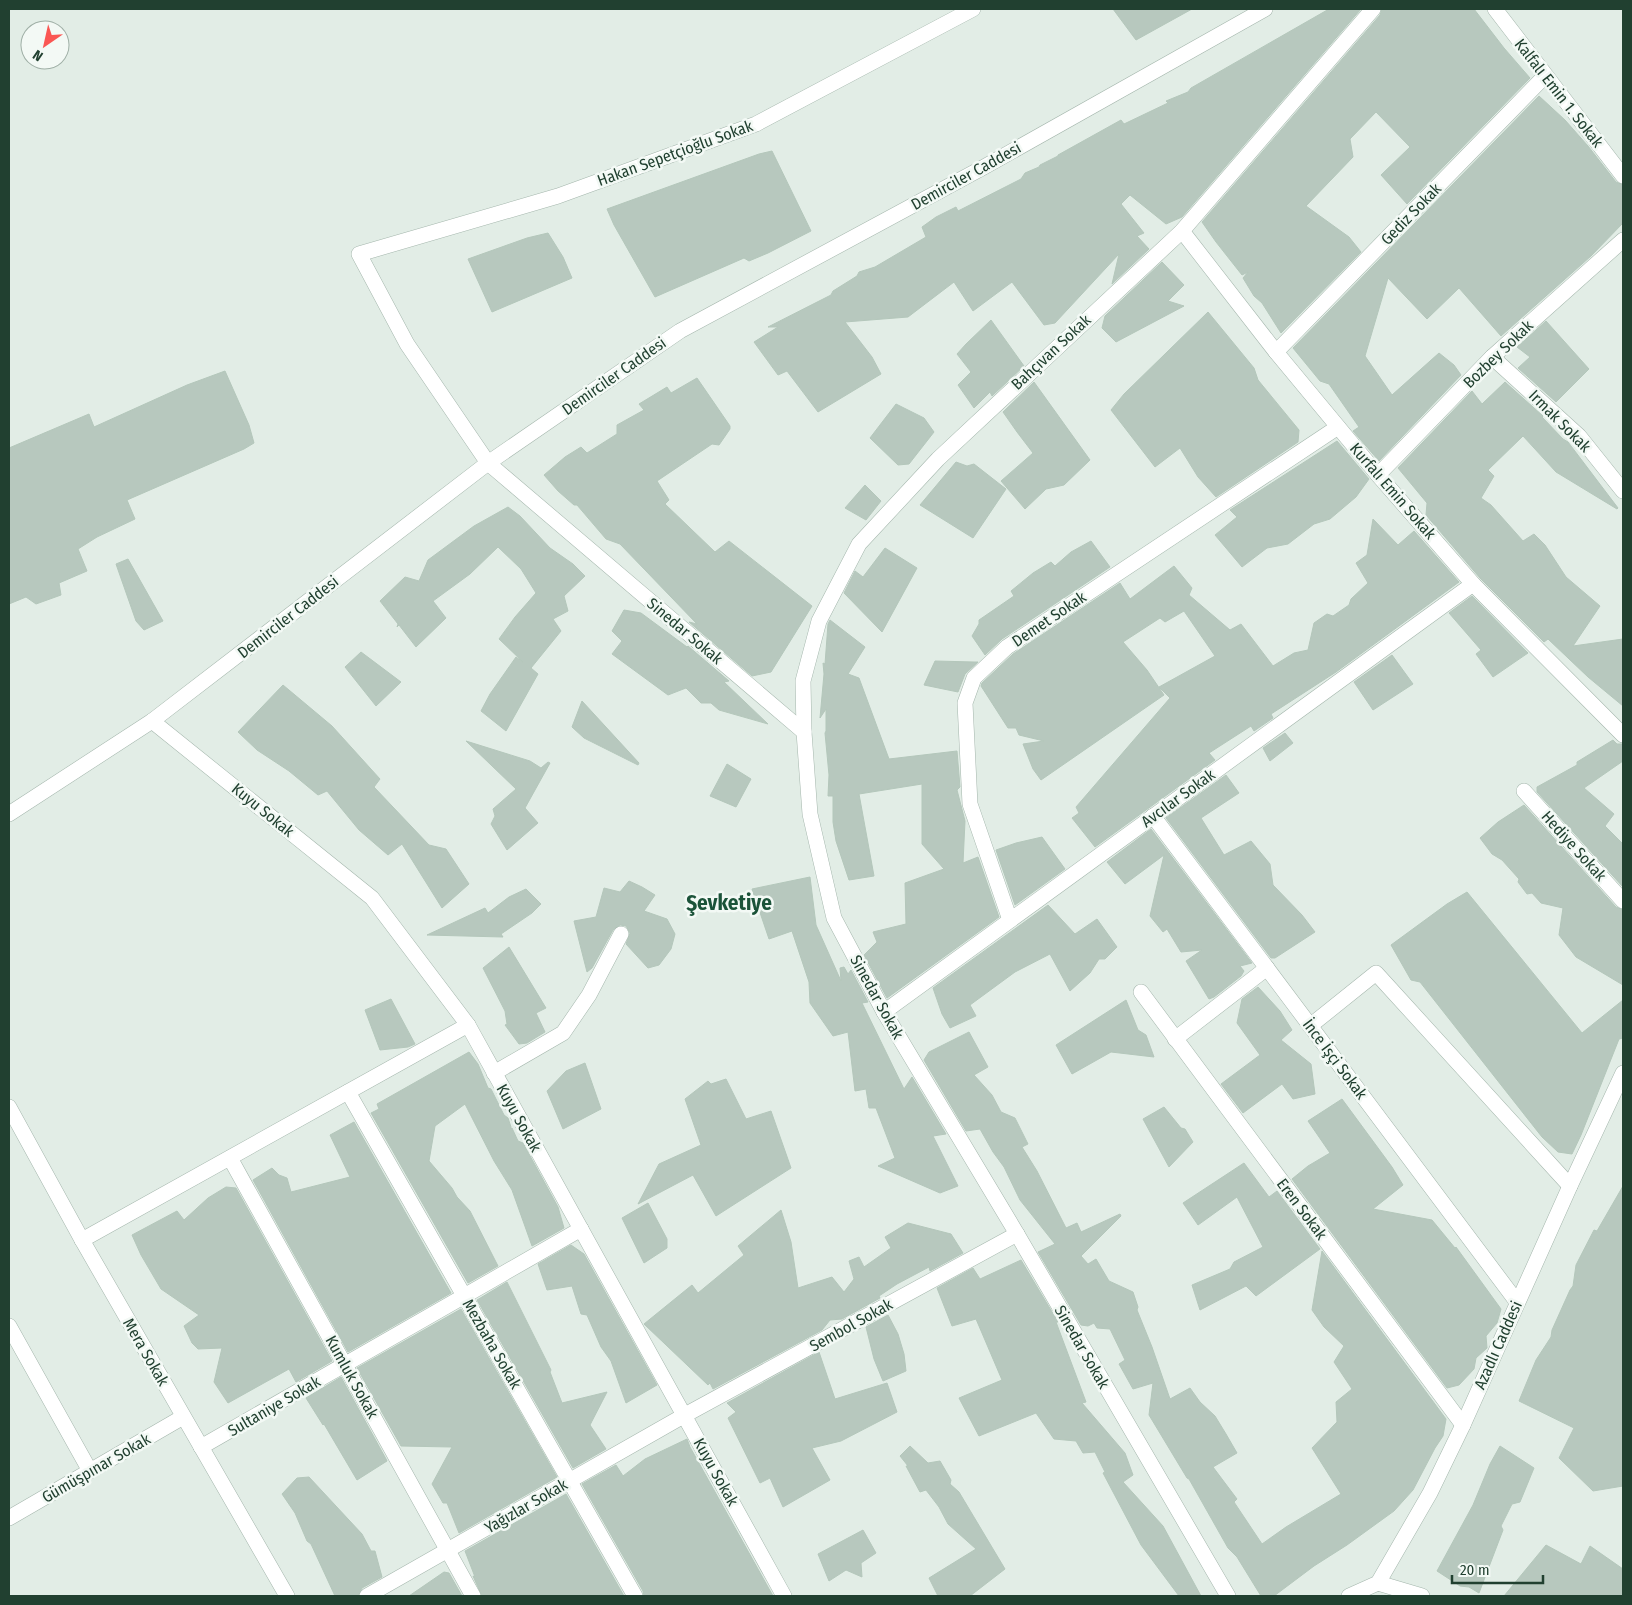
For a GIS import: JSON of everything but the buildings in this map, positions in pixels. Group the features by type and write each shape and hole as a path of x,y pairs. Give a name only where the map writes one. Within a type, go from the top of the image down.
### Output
{"street":[{"name":"Hakan Sepetçioğlu Sokak","path":"359,254 558,196 756,124 972,9"},
{"name":"Demirciler Caddesi","path":"9,814 152,721 488,463 680,330 984,167 1265,9"},
{"name":"Bahçıvan Sokak","path":"804,732 804,681 819,621 860,544 938,459 1182,231 1374,9"},
{"name":"Kalfalı Emin 1. Sokak","path":"1495,9 1623,176"},
{"name":"Gediz Sokak","path":"1276,352 1545,76"},
{"name":"Kurfalı Emin Sokak","path":"1182,231 1276,352 1473,584 1623,735"},
{"name":"Bozbey Sokak","path":"1378,474 1492,357 1623,240"},
{"name":"Sinedar Sokak","path":"359,254 407,344 488,463 804,732 810,814 834,918 884,1012 1017,1234 1228,1596"},
{"name":"Irmak Sokak","path":"1492,357 1579,436 1623,491"},
{"name":"Demet Sokak","path":"1010,920 970,804 965,703 974,678 1007,647 1338,427"},
{"name":"Avcılar Sokak","path":"884,1012 1473,584"},
{"name":"Kuyu Sokak","path":"152,721 372,898 468,1025 784,1596"},
{"name":"Hediye Sokak","path":"1524,791 1623,901"},
{"name":"İnce İşçi Sokak","path":"1153,816 1517,1302"},
{"path":"494,1073 563,1034 589,995 621,934"},
{"path":"1175,1039 1267,968"},
{"path":"1310,1026 1376,973 1570,1186"},
{"name":"Eren Sokak","path":"1141,992 1463,1425"},
{"path":"82,1240 468,1025"},
{"name":"Azadlı Caddesi","path":"1378,1583 1430,1493 1463,1425 1517,1302 1623,1073"},
{"name":"Mezbaha Sokak","path":"348,1092 635,1596"},
{"name":"Mera Sokak","path":"9,1107 82,1240 287,1596"},
{"name":"Kumluk Sokak","path":"230,1158 474,1596"},
{"name":"Sultaniye Sokak","path":"201,1447 581,1229"},
{"name":"Sembol Sokak","path":"685,1415 1017,1234"},
{"path":"9,1326 90,1472"},
{"name":"Yağızlar Sokak","path":"367,1596 685,1415"},
{"name":"Gümüşpınar Sokak","path":"9,1518 183,1417"},
{"path":"1349,1596 1378,1583 1420,1596"}],"district":[{"name":"Şevketiye","path":"729,903"}]}
